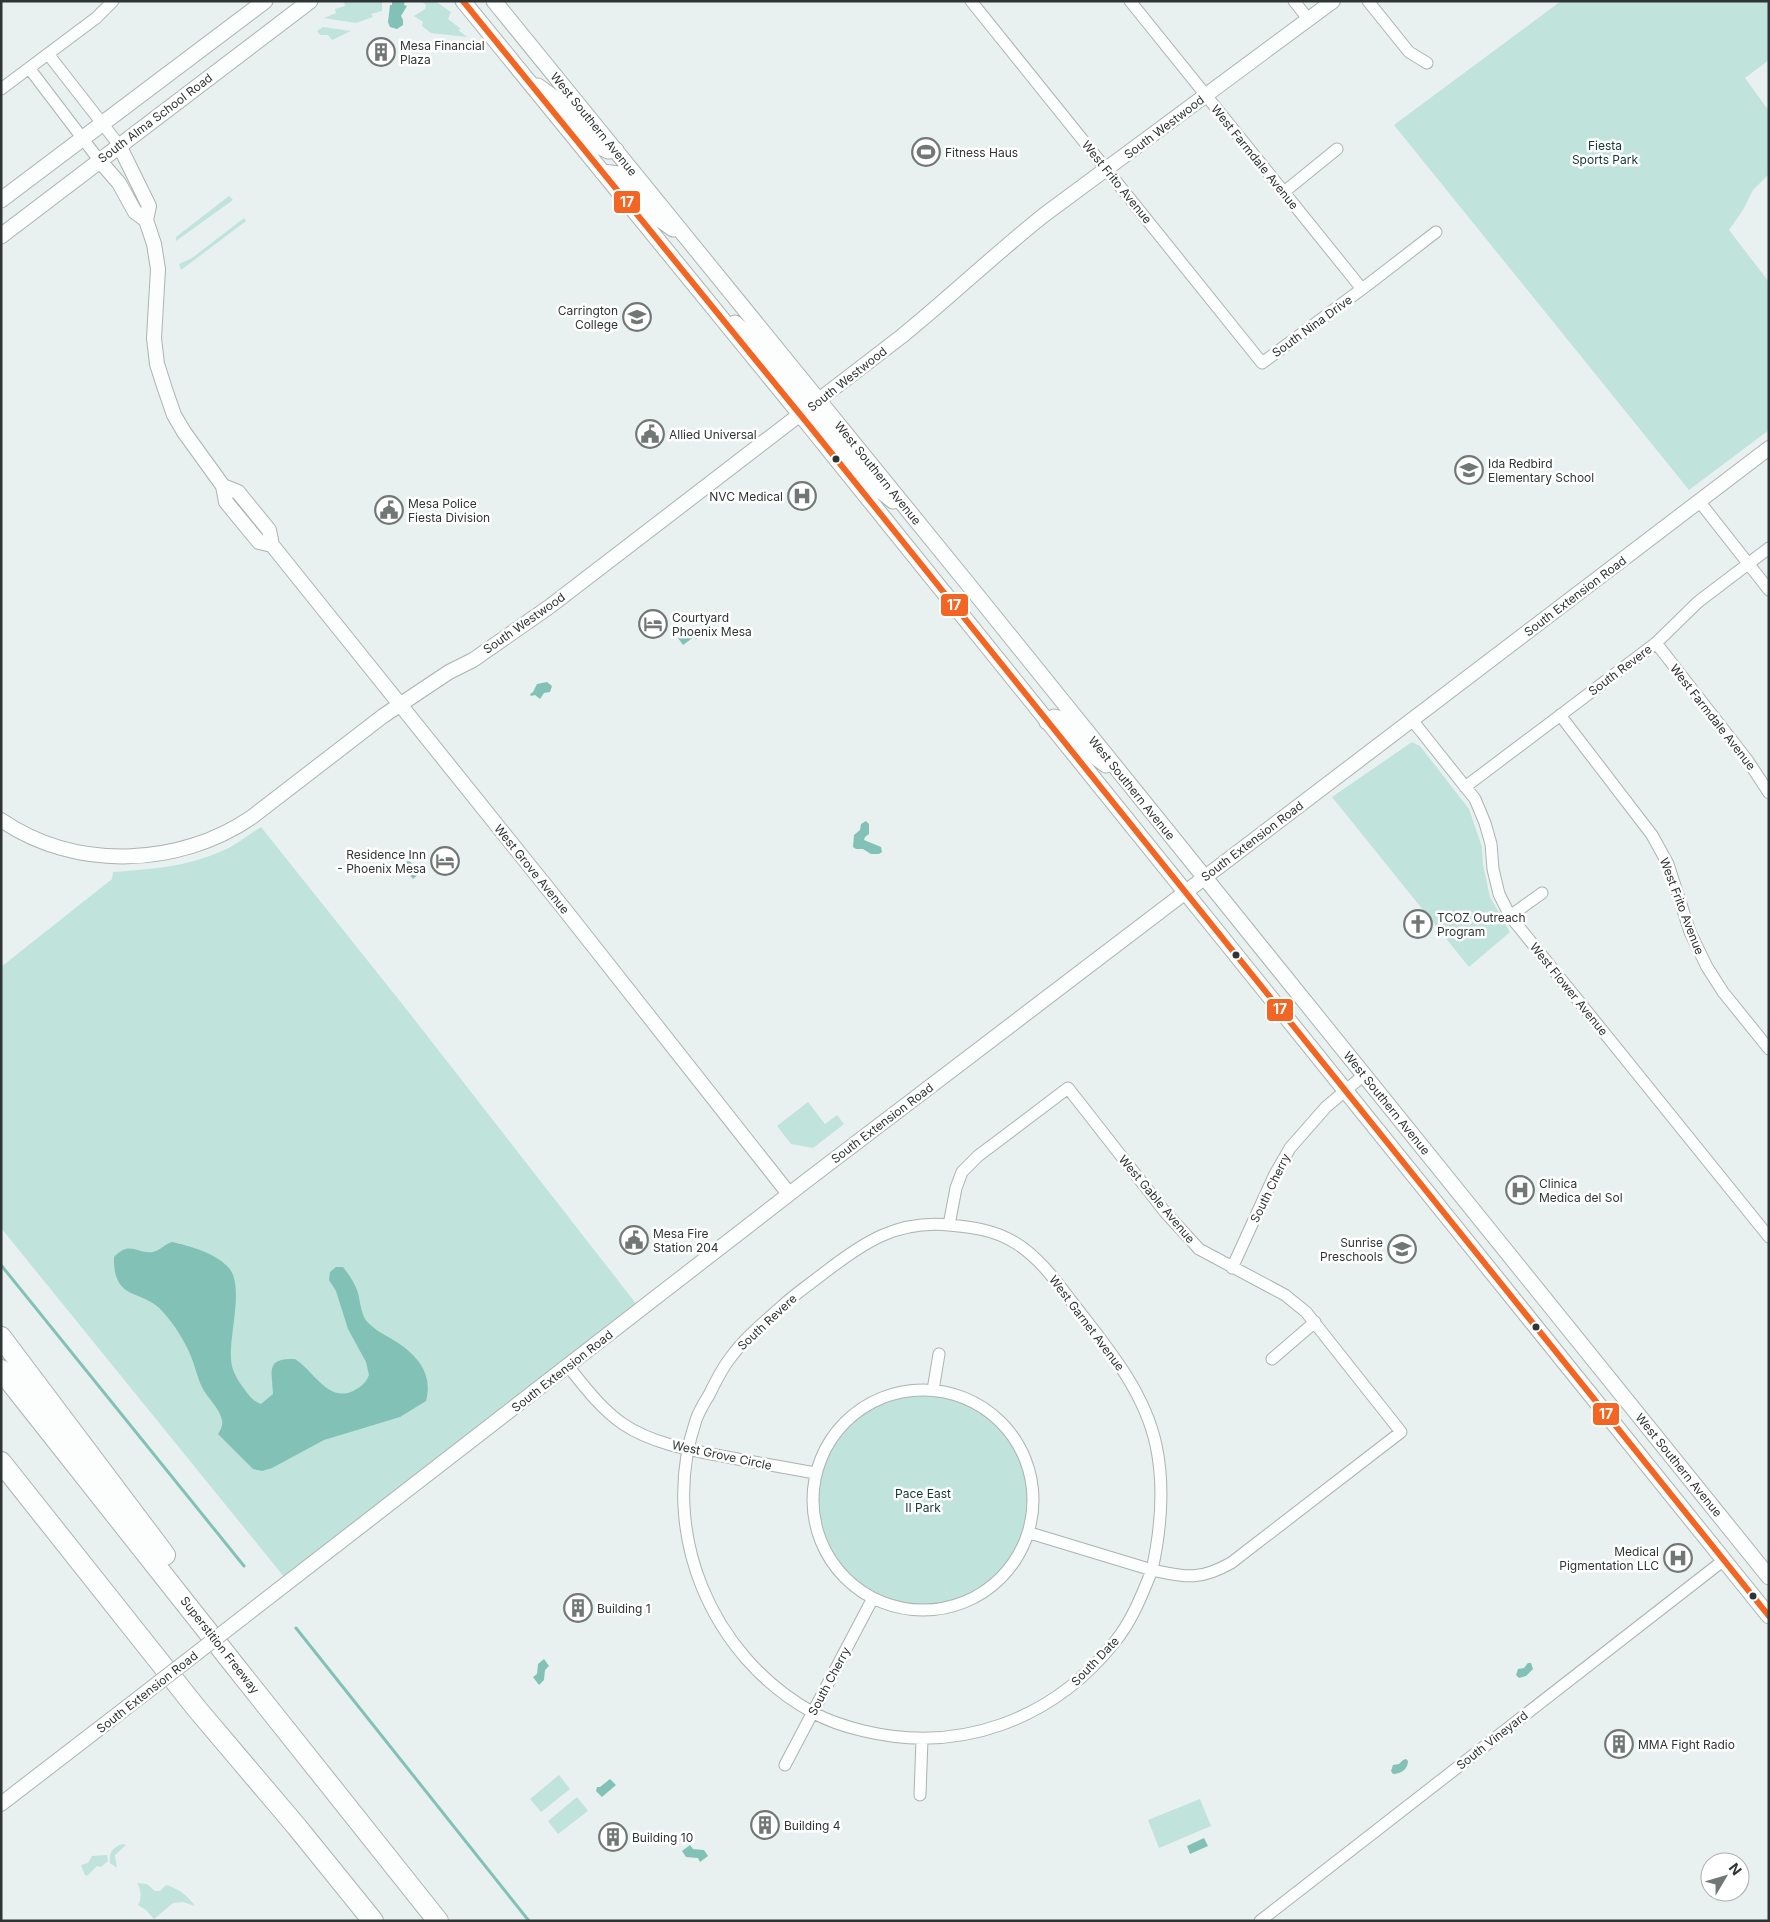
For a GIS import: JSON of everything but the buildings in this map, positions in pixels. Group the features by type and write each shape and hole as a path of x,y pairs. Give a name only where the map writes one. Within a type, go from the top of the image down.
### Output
{"highway":[{"path":"1,1337 164,1554 242,1674"},
{"name":"Superstition Freeway","path":"1,1370 313,1766 438,1921"},
{"path":"1,1462 197,1709 297,1827 373,1921"},
{"path":"1,1484 85,1588 197,1709"},
{"path":"313,1766 453,1921"}],"main road":[{"path":"1,200 265,1"},
{"name":"South Alma School Road","path":"1,236 310,1"},
{"name":"West Southern Avenue","path":"463,1 1346,1090 1769,1616"},
{"name":"West Southern Avenue","path":"494,1 696,247 1769,1577"},
{"path":"522,75 560,102 596,145 608,151 616,150"},
{"path":"602,172 619,174 655,216 696,247"},
{"path":"719,315 736,324 749,336 798,395 803,398 819,400"},
{"path":"800,415 817,417 873,485 907,508"},
{"path":"950,601 968,584"},
{"path":"1047,722 1054,716 1062,719 1090,752 1128,783"}],"street":[{"path":"1,89 96,18 113,1"},
{"name":"West Frito Avenue","path":"971,1 1262,363"},
{"name":"West Farmdale Avenue","path":"1130,1 1362,289"},
{"path":"1294,1 1309,20"},
{"name":"South Westwood","path":"1,820 21,832 55,847 74,852 111,857 148,855 172,851 210,840 230,831 252,817 376,721 449,672 473,660 549,607 800,415 951,296 1009,242 1333,1"},
{"path":"1368,1 1409,52 1427,63"},
{"name":"West Grove Avenue","path":"48,54 119,145 149,206 146,220 154,244 158,269 154,338 157,364 164,389 179,423 201,458 223,486 238,492 263,522 269,530 272,545 789,1194"},
{"name":"West Grove Avenue","path":"29,68 99,160 119,183 135,212 146,220"},
{"path":"1284,192 1337,150"},
{"name":"South Nina Drive","path":"1262,363 1436,232"},
{"name":"South Extension Road","path":"1,1804 789,1194 1769,448"},
{"path":"1698,501 1769,590"},
{"name":"South Revere","path":"1465,787 1656,643 1698,602 1769,548"},
{"name":"West Farmdale Avenue","path":"1656,643 1748,762 1769,793"},
{"name":"West Frito Avenue","path":"1560,715 1652,835 1668,864 1690,932 1707,967 1723,992 1769,1049"},
{"name":"West Flower Avenue","path":"1412,720 1475,799 1491,844 1493,869 1500,894 1510,916 1769,1237"},
{"path":"1510,916 1542,893"},
{"name":"South Cherry","path":"1232,1268 1275,1174 1290,1148 1322,1111 1364,1075"},
{"name":"West Gable Avenue","path":"949,1225 956,1188 962,1172 978,1156 1068,1088 1165,1212 1199,1249 1285,1295 1315,1322 1401,1432 1231,1563 1216,1571 1186,1577 1152,1570"},
{"name":"South Revere","path":"812,1712 786,1695 762,1675 734,1646 718,1623 704,1592 693,1562 684,1504 688,1450 697,1417 729,1359 750,1334 792,1298 856,1249 883,1234 916,1225 929,1223 949,1225"},
{"name":"West Garnet Avenue","path":"949,1225 977,1227 998,1234 1016,1243 1034,1258 1055,1280 1126,1375 1144,1411 1156,1445 1160,1468 1162,1506 1160,1532 1152,1570"},
{"path":"1272,1359 1315,1322"},
{"path":"933,1390 939,1354"},
{"name":"West Grove Circle","path":"568,1366 605,1410 623,1424 644,1435 688,1450 815,1473"},
{"path":"933,1390 973,1402 991,1413 1018,1445 1028,1467 1034,1502 1030,1533 1012,1565 999,1580 983,1593 967,1601 930,1609 907,1608 873,1598 858,1589 833,1564 824,1546 813,1509 812,1492 815,1473 824,1450 838,1430 855,1413 874,1401 894,1392 933,1390"},
{"path":"1030,1533 1152,1570"},
{"name":"South Vineyard","path":"1260,1921 1724,1560"},
{"name":"South Date","path":"812,1712 859,1730 890,1737 922,1739 948,1738 970,1734 1023,1717 1071,1686 1115,1642 1129,1622 1152,1570"},
{"name":"South Cherry","path":"785,1765 873,1598"},
{"path":"920,1795 922,1739"}],"green space":[{"path":"382,1 382,11 371,14 373,17 356,23 324,18 336,13 335,9 345,6 344,2"},
{"path":"421,1 435,1 451,12 448,19 461,29 458,30 467,37 431,33 422,26 423,22 414,16 425,9 426,5"},
{"name":"Fiesta Sports Park","path":"1561,1 1769,1 1769,60 1745,78 1769,111 1769,174 1753,190 1743,210 1729,230 1769,282 1769,430 1689,490 1394,125"},
{"path":"323,27 351,31 332,40 328,35 320,35 317,31"},
{"path":"229,196 233,200 176,241 176,237"},
{"path":"244,218 246,221 181,270 179,264 192,258"},
{"path":"1412,742 1420,746 1469,809 1482,847 1483,865 1490,897 1510,932 1469,967 1332,797"},
{"path":"261,827 407,1010 641,1310 289,1583 1,1228 1,967 112,879 113,872 141,870 196,861 227,849"},
{"path":"808,1102 825,1124 837,1115 844,1124 813,1148 791,1144 777,1126"},
{"name":"Pace East II Park","path":"913,1396 933,1396 963,1403 981,1413 997,1426 1010,1442 1020,1460 1027,1490 1027,1510 1020,1540 1010,1558 997,1574 981,1587 963,1597 933,1604 913,1604 883,1597 857,1581 842,1566 826,1540 819,1510 819,1490 826,1460 842,1434 857,1419 883,1403"},
{"path":"559,1775 570,1789 541,1812 530,1799"},
{"path":"577,1797 588,1811 558,1834 548,1821"},
{"path":"1200,1799 1211,1826 1159,1848 1148,1820"},
{"path":"122,1844 126,1845 115,1855 117,1868 110,1863 110,1856 116,1847"},
{"path":"107,1855 108,1861 101,1867 97,1866 87,1876 85,1875 81,1865 88,1863 92,1856"},
{"path":"137,1883 147,1884 155,1891 160,1891 166,1885 182,1893 195,1906 183,1902 173,1903 154,1919 146,1910 138,1905 140,1894"}],"shaded area":[{"path":"392,1 405,1 404,5 407,6 401,16 403,25 397,29 390,27 388,22"},
{"path":"692,627 699,637 696,639 694,637 683,645 678,638"},
{"path":"547,682 552,686 550,692 544,693 540,699 535,695 531,696 530,694 537,684"},
{"path":"866,821 869,824 869,834 864,840 881,847 882,852 879,854 871,854 863,849 853,847 854,835 860,830 861,824"},
{"path":"409,860 420,873 413,879 402,865"},
{"path":"172,1242 209,1254 223,1262 233,1275 236,1297 231,1348 232,1366 240,1383 255,1401 261,1404 273,1394 272,1368 279,1361 285,1359 295,1359 321,1384 336,1393 344,1394 353,1391 366,1380 369,1375 366,1362 348,1329 336,1291 329,1280 330,1272 336,1267 343,1267 354,1282 362,1313 367,1322 376,1330 399,1343 420,1364 427,1380 426,1401 400,1417 324,1440 272,1468 262,1471 253,1469 218,1434 222,1424 220,1415 202,1387 190,1354 175,1327 155,1305 131,1293 118,1282 114,1257 124,1249 129,1248 153,1252"},
{"path":"544,1659 549,1666 545,1670 544,1680 539,1685 533,1677 537,1674 538,1664"},
{"path":"1528,1663 1531,1663 1533,1669 1526,1676 1519,1678 1516,1675 1518,1669 1524,1668"},
{"path":"1406,1759 1408,1764 1405,1769 1393,1774 1391,1771 1393,1765 1399,1764"},
{"path":"610,1779 616,1785 602,1797 596,1791 597,1787 600,1787"},
{"path":"1204,1838 1208,1846 1190,1854 1187,1846"},
{"path":"690,1845 693,1849 704,1850 708,1856 700,1862 698,1858 686,1857 682,1851"}],"waterway":[{"path":"1,1265 244,1566"},
{"path":"296,1628 529,1921"}],"transit line":[{"name":"17","path":"463,1 812,429 1769,1616"}],"place":[{"name":"Mesa Financial Plaza","path":"381,52"},
{"name":"Fitness Haus","path":"926,152"},
{"name":"Carrington College","path":"637,317"},
{"name":"Allied Universal","path":"650,434"},
{"name":"Ida Redbird Elementary School","path":"1469,470"},
{"name":"NVC Medical","path":"802,496"},
{"name":"Mesa Police Fiesta Division","path":"389,510"},
{"name":"Courtyard Phoenix Mesa","path":"653,624"},
{"name":"Residence Inn - Phoenix Mesa","path":"445,861"},
{"name":"TCOZ Outreach Program","path":"1418,924"},
{"name":"Clinica Medica del Sol","path":"1520,1190"},
{"name":"Mesa Fire Station 204","path":"634,1240"},
{"name":"Sunrise Preschools","path":"1402,1249"},
{"name":"Medical Pigmentation LLC","path":"1678,1558"},
{"name":"Building 1","path":"578,1608"},
{"name":"MMA Fight Radio","path":"1619,1744"},
{"name":"Building 4","path":"765,1825"},
{"name":"Building 10","path":"613,1837"}]}
